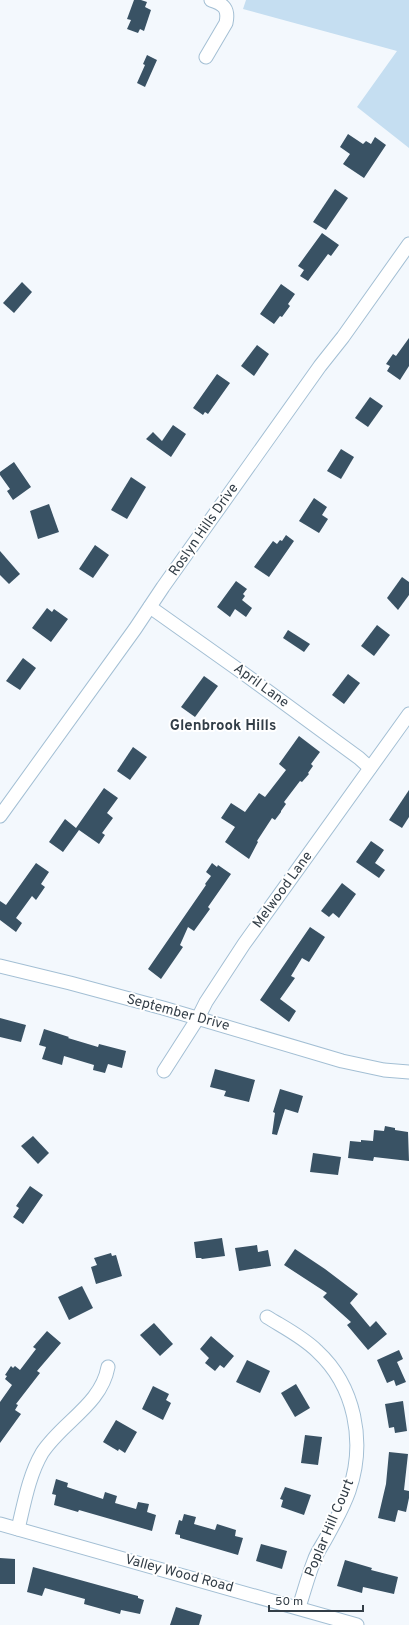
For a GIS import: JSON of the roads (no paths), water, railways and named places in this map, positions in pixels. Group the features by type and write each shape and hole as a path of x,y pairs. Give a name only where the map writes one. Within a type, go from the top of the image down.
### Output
{"street":[{"path":"206,58 226,23 227,17 225,7 221,3 211,0"},
{"name":"Roslyn Hills Drive","path":"0,816 409,244"},
{"name":"April Lane","path":"150,607 243,673 359,758 370,768"},
{"name":"Melwood Lane","path":"164,1071 198,1018 206,1002 244,944 409,714"},
{"name":"September Drive","path":"0,966 70,983 198,1018 354,1064 384,1070 409,1072"},
{"name":"Poplar Hill Court","path":"267,1317 317,1351 334,1370 345,1389 356,1422 356,1460 349,1490 338,1516 314,1560 299,1607"},
{"path":"18,1529 32,1476 42,1454 53,1438 85,1407 103,1384 108,1366"},
{"name":"Valley Wood Road","path":"0,1524 299,1607 357,1625"}],"district":[{"name":"Glenbrook Hills","path":"223,726"}]}
